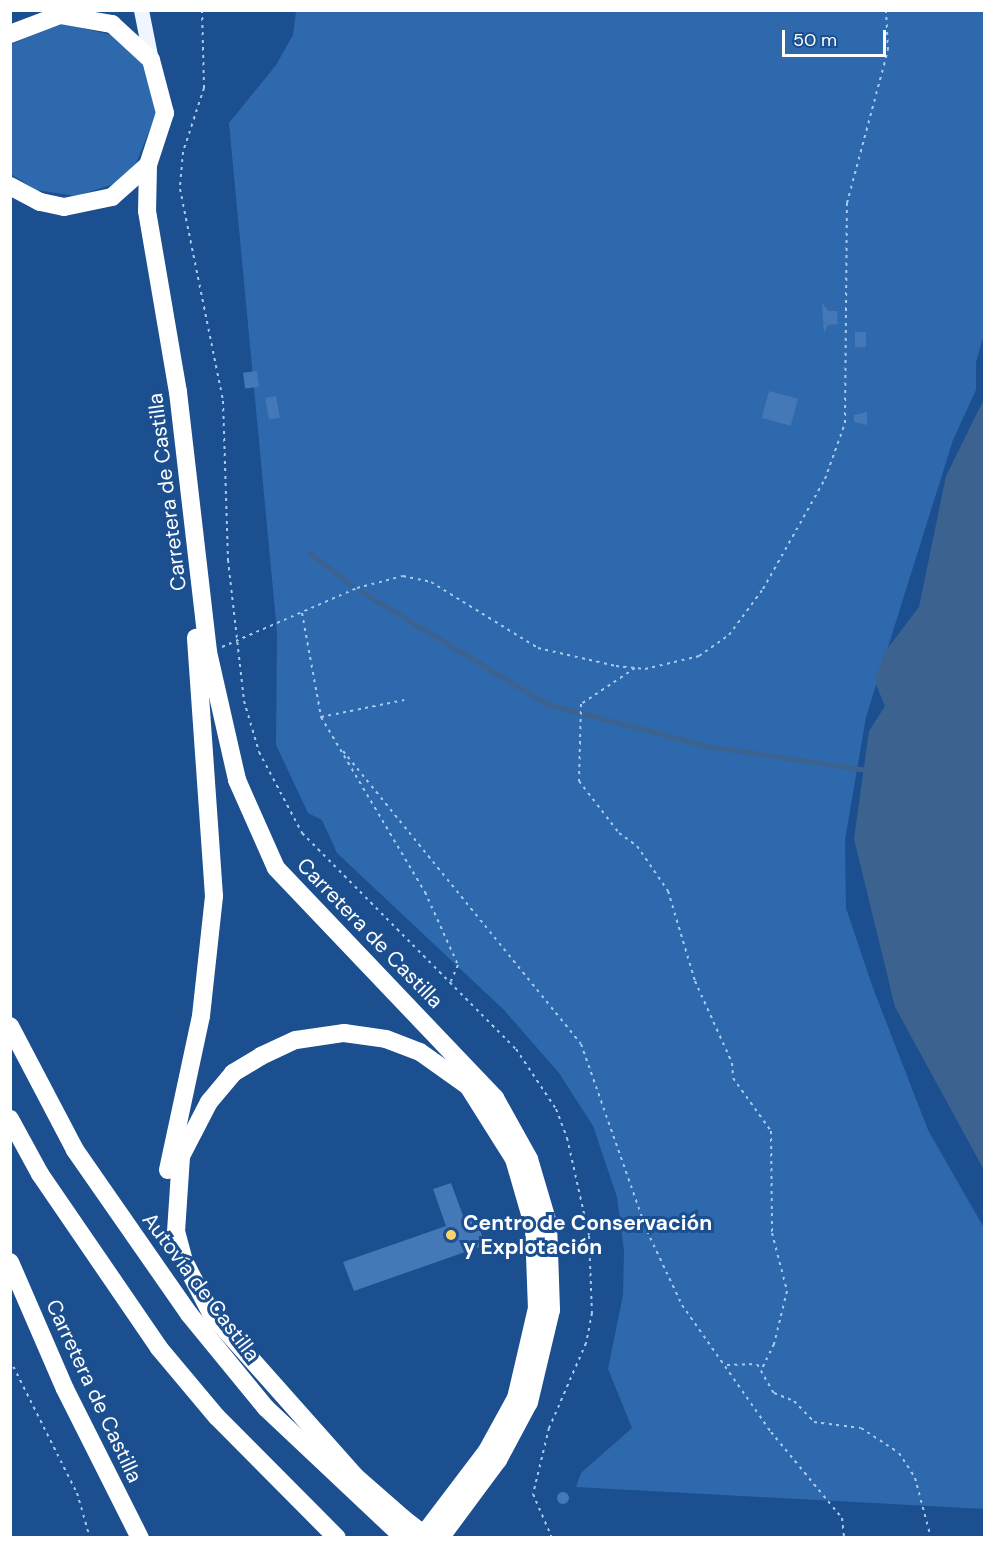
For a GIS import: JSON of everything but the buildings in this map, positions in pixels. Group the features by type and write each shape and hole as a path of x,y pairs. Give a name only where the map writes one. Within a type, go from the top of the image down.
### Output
{"highway":[{"path":"10,34 32,22 63,13 112,24 151,60 165,113 148,165 112,197 89,205 40,202 10,186"},
{"path":"10,18 32,22"},
{"name":"Carretera de Castilla","path":"148,165 147,211 165,302 208,652 237,780 276,868 326,925 480,1077 511,1123 540,1192 553,1282 540,1370 498,1460 440,1538"},
{"path":"189,484 214,896 201,1016 170,1149 167,1236 190,1294 215,1332 291,1417 355,1476"},
{"name":"Autovía de Castilla","path":"10,1026 75,1150 189,1314 266,1408 401,1529"},
{"path":"421,1538 487,1451 516,1398 537,1308 534,1228 514,1159 468,1086 405,1046 344,1033 296,1040 264,1054 233,1073 209,1101 181,1156 176,1232 184,1262 212,1315 401,1529 428,1538"},
{"path":"10,1119 46,1184 159,1348 217,1418 337,1538"},
{"name":"Carretera de Castilla","path":"10,1262 65,1389 140,1537"}],"main road":[{"path":"141,10 151,60"}],"path":[{"path":"202,10 204,88 179,170 223,401 235,641 259,752 302,833 516,1049 538,1080 567,1138 582,1197 592,1313 586,1343 549,1428 533,1494 552,1538"},
{"path":"208,652 379,580 403,576 431,582 538,648 635,668 699,656 743,620 837,450 847,390 847,202 888,50 886,10"},
{"path":"302,612 321,717 343,751 581,1044 647,1230 682,1305 727,1365 771,1432 842,1518 844,1538"},
{"path":"635,668 581,704 579,781 619,833 637,846 668,891 695,981 732,1063 733,1078 771,1131 772,1233 787,1291 774,1344 761,1371"},
{"path":"321,717 404,700"},
{"path":"343,751 372,810 426,892 458,965 450,983"},
{"path":"10,1360 77,1493 90,1538"},
{"path":"727,1365 757,1364 774,1393 794,1401 814,1422 861,1428 899,1454 915,1478 931,1538"}],"shaded area":[{"path":"296,11 984,11 984,335 976,362 976,390 953,440 866,717 845,840 846,908 873,988 928,1130 984,1228 984,1509 576,1487 581,1473 632,1428 608,1369 623,1295 624,1251 617,1197 593,1126 559,1073 504,1010 337,853 322,820 308,813 276,745 277,632 229,123 276,65 293,35"},
{"path":"60,23 112,35 142,63 155,102 155,116 135,166 114,184 76,196 36,190 11,174 10,45"},
{"path":"984,399 984,1170 895,1007 854,839 869,731 885,706 875,682 884,653 919,607 946,476"}],"waterway":[{"path":"310,553 352,585"},
{"path":"361,591 547,704 707,746 868,770"}],"place":[{"name":"Centro de Conservación y Explotación","path":"451,1235"}]}
